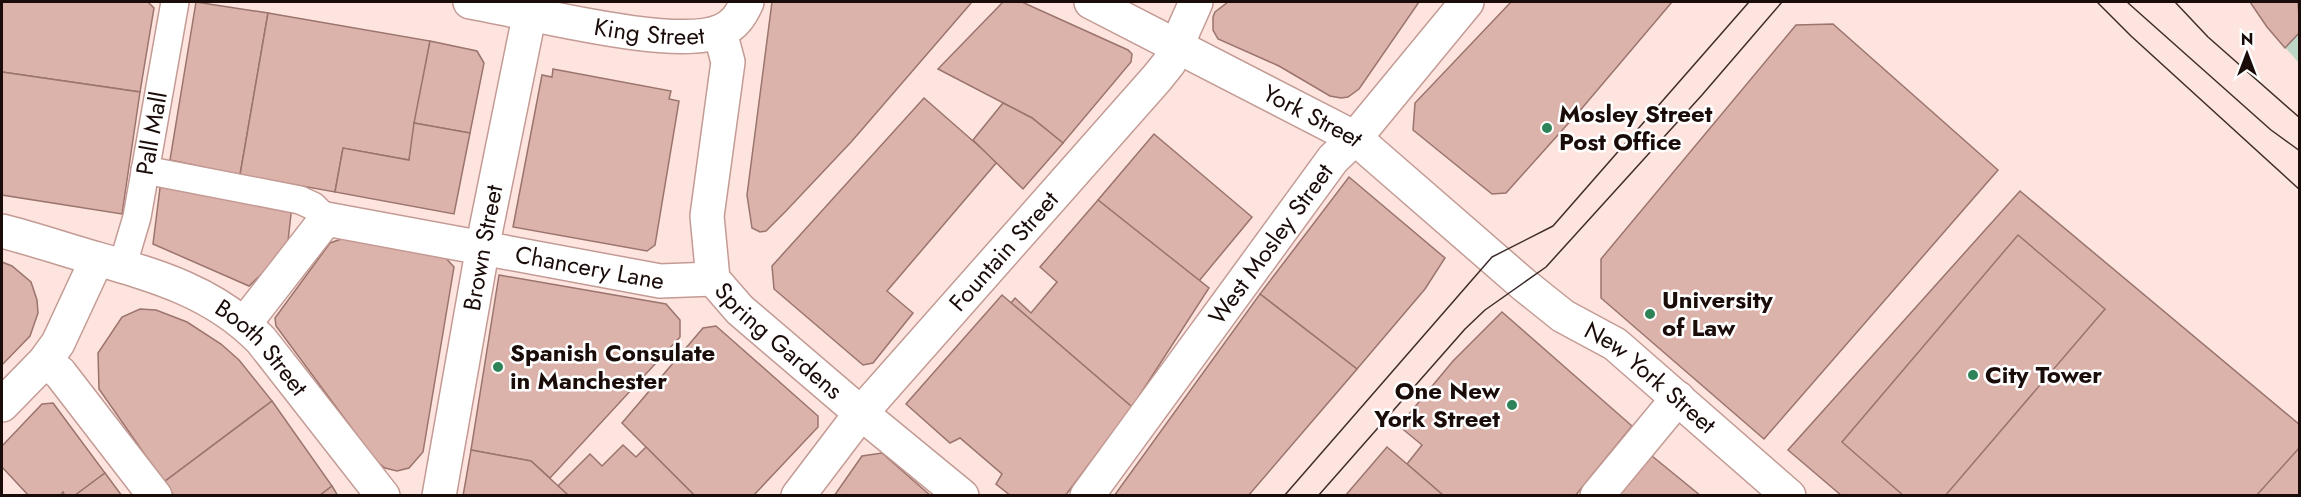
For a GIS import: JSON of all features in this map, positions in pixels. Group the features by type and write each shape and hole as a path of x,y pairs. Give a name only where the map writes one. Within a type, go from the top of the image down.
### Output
{"street":[{"name":"Pall Mall","path":"110,262 137,217 175,2"},
{"name":"King Street","path":"470,2 530,7 631,32 671,37 720,32"},
{"path":"720,32 738,20 747,2"},
{"name":"York Street","path":"1091,2 1355,138 1506,269"},
{"name":"Fountain Street","path":"798,495 861,413 1157,78 1169,63 1196,2"},
{"name":"West Mosley Street","path":"1088,495 1333,159 1355,138 1467,2"},
{"name":"Brown Street","path":"439,495 483,248 530,7"},
{"name":"Spring Gardens","path":"720,32 728,62 707,216 713,279 740,310 962,495"},
{"path":"145,170 300,200 313,206 326,219 245,323"},
{"name":"Chancery Lane","path":"326,219 660,281 713,279"},
{"name":"Booth Street","path":"2,231 110,262 200,294 245,323 383,495"},
{"path":"2,405 45,361 110,262"},
{"name":"New York Street","path":"1506,269 1563,316 1615,344 1789,495"},
{"path":"45,361 60,373 155,495"},
{"path":"1598,495 1678,398"}],"green space":[{"path":"2250,2 2299,2 2299,63 2267,27"}],"building":[{"path":"2,2 148,2 154,8 140,92 2,72"},
{"path":"196,2 268,13 240,175 170,160"},
{"path":"772,2 972,2 852,141 766,231 760,232 752,228 747,195"},
{"path":"1003,2 1022,2 1128,50 1132,54 1131,62 1063,143 1032,118 938,69"},
{"path":"1228,2 1419,2 1359,89 1348,97 1341,98 1330,96 1279,66 1218,39 1213,30 1213,17 1215,12"},
{"path":"1511,2 1672,2 1506,193 1492,194 1413,130 1415,103"},
{"path":"2250,2 2298,2 2300,32 2285,48"},
{"path":"268,13 430,41 409,160 343,148 335,192 240,175"},
{"path":"1833,24 1998,170 1764,439 1601,298 1601,259 1796,25"},
{"path":"430,41 477,51 484,63 470,133 414,123"},
{"path":"553,69 671,91 669,99 679,101 655,245 647,251 513,227 542,75 552,77"},
{"path":"2,72 140,92 122,214 2,195"},
{"path":"924,98 997,162 887,291 913,313 873,363 863,365 774,289 772,266"},
{"path":"1003,103 1032,118 1063,143 1023,189 973,140"},
{"path":"414,123 470,133 454,214 335,192 343,148 409,160"},
{"path":"1154,134 1252,217 1199,281 1098,200"},
{"path":"1349,177 1445,258 1425,289 1357,369 1260,294"},
{"path":"161,180 292,205 287,250 249,286 153,244"},
{"path":"2020,191 2300,425 2300,496 1842,496 1788,450"},
{"path":"1098,200 1209,288 1132,407 1011,303 1015,298 1031,313 1057,282 1040,267"},
{"name":"City Tower","path":"2018,235 2105,309 1945,496 1904,496 1842,442"},
{"path":"347,237 441,253 454,267 423,452 409,468 397,471 385,468 376,461 276,326 275,318 330,243"},
{"path":"2,262 12,266 31,282 37,300 38,313 30,336 2,365"},
{"path":"499,275 666,304 680,320 680,337 550,478 531,461 471,450"},
{"path":"1260,294 1357,369 1248,496 1114,496"},
{"path":"1002,295 1132,407 1065,496 1011,496 996,484 1002,474 960,438 950,443 906,404"},
{"path":"140,309 156,310 187,322 221,344 239,360 272,401 164,482 99,389 98,353 122,317"},
{"name":"One New York Street","path":"1502,312 1632,426 1575,496 1444,496 1407,464 1422,445 1399,426 1453,361"},
{"path":"716,326 818,416 818,427 753,496 695,496 622,423 703,328"},
{"path":"272,401 332,486 319,496 174,496 164,482"},
{"path":"53,403 105,473 74,496 65,496 63,492 60,496 29,496 2,467 2,446 42,404"},
{"path":"623,445 636,457 646,447 695,496 569,496 558,486 590,454 602,466"},
{"path":"1387,447 1407,464 1444,496 1345,496"},
{"path":"2300,447 2300,496 2256,496"},
{"path":"471,450 531,461 569,496 463,496"},
{"path":"882,453 931,496 834,496 862,456"},
{"path":"1652,456 1701,496 1617,496"},
{"path":"105,473 122,496 74,496"},
{"path":"332,486 338,496 319,496"}],"tram line":[{"path":"1284,496 1492,257 1553,226 1749,2"},
{"path":"1318,496 1465,329 1485,310 1546,267 1702,95 1782,2"},
{"path":"2097,2 2131,36 2300,190"},
{"path":"2127,2 2271,130 2300,151"},
{"path":"2175,2 2208,37 2300,118"}],"place":[{"name":"Mosley Street Post Office","path":"1547,128"},
{"name":"University of Law","path":"1650,314"},
{"name":"Spanish Consulate in Manchester","path":"498,367"},
{"name":"City Tower","path":"1973,375"},
{"name":"One New York Street","path":"1512,405"}]}
